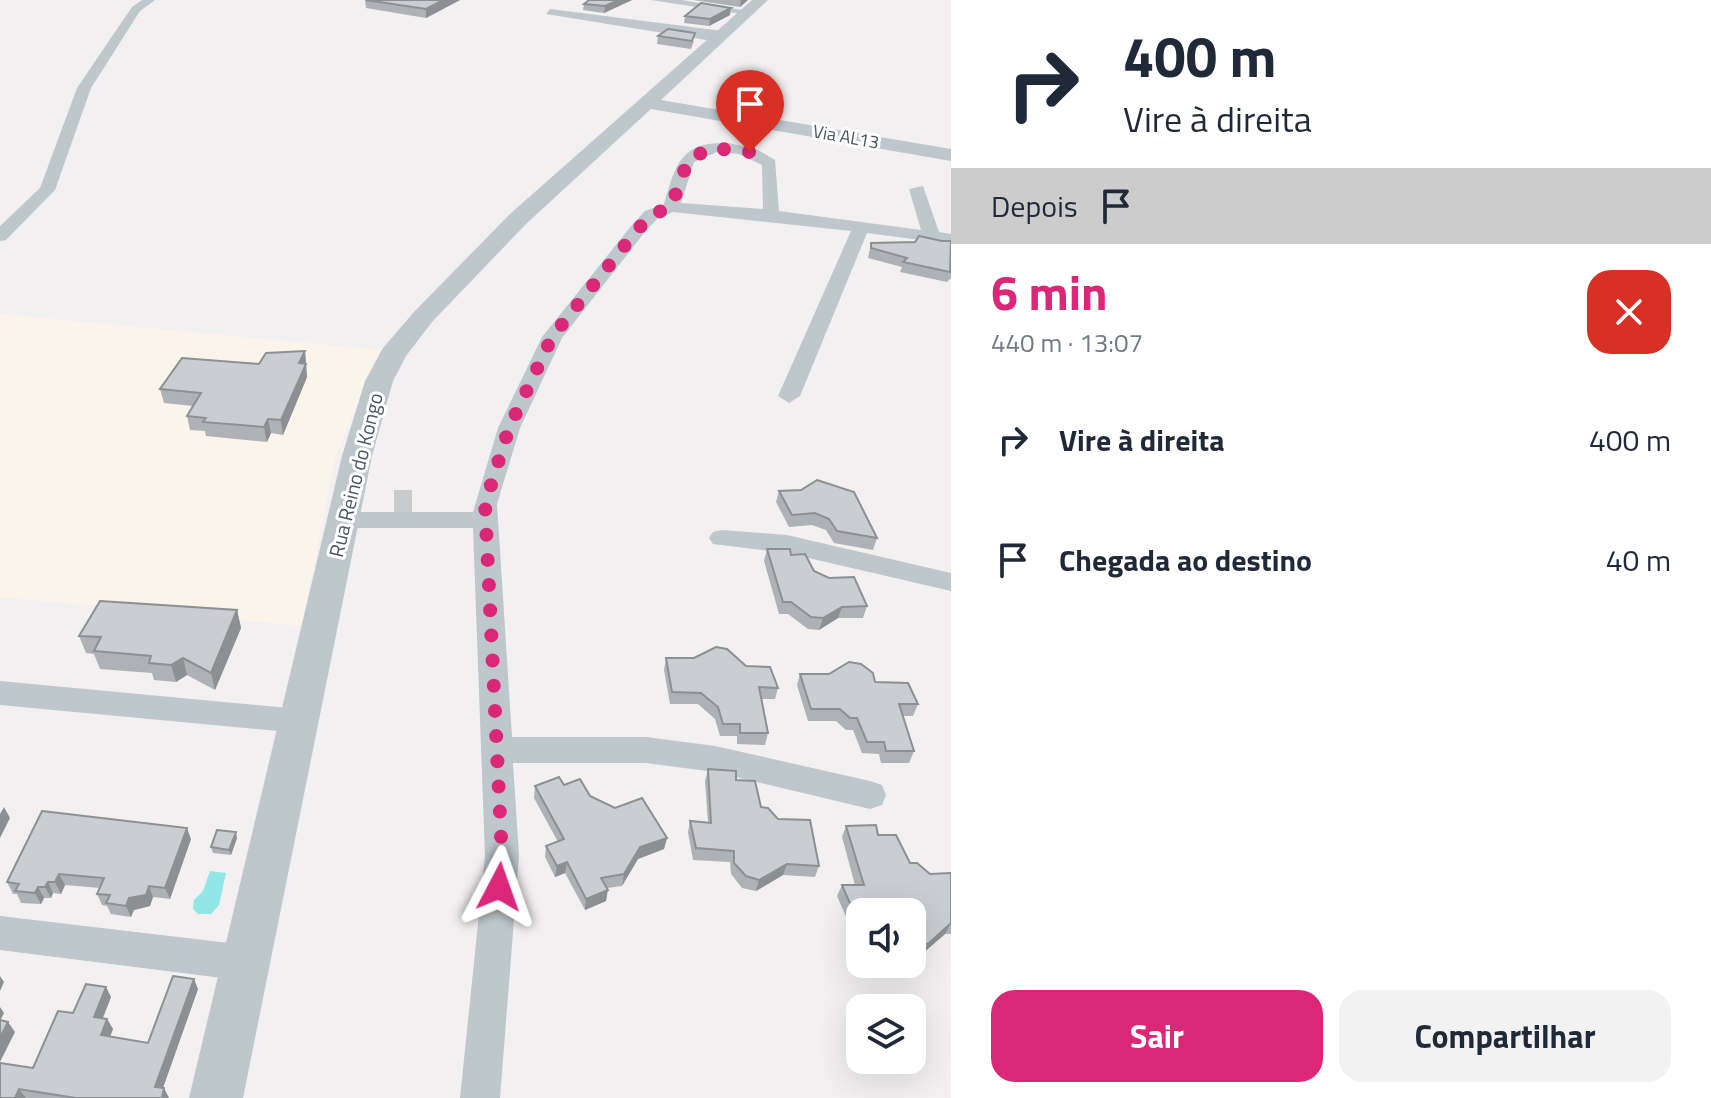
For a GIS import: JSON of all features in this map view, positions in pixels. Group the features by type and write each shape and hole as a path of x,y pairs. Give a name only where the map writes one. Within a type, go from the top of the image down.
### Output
{"street":[{"path":"0,236 47,190 84,88 136,9 149,0"},
{"path":"657,0 754,6"},
{"name":"Rua Reino do Kongo","path":"216,1098 370,404 405,337 473,262 754,6"},
{"path":"721,36 550,12 721,36"},
{"name":"Via AL13","path":"647,103 951,155"},
{"path":"671,207 688,160 711,148 750,152 770,163 771,215"},
{"path":"917,189 932,237"},
{"path":"480,1098 502,856 485,512 509,428 552,337 638,229 651,215 671,207 771,215 951,239"},
{"path":"789,396 861,227"},
{"path":"345,512 485,512"},
{"path":"722,538 787,544 951,582"},
{"path":"0,693 299,721"},
{"path":"496,750 646,750 702,757 870,795"},
{"path":"0,933 246,963"}],"shaded area":[{"path":"0,314 380,350 335,459 302,626 0,597"}],"water":[{"path":"210,871 226,873 219,905 211,914 198,914 193,909 194,900 203,891"}],"building":[{"path":"366,0 443,0 426,9"},
{"path":"589,0 619,0 605,6 584,4"},
{"path":"701,3 731,8 710,19 685,16"},
{"path":"668,29 695,33 692,41 658,36"},
{"path":"919,236 951,241 950,272 903,262 907,258 871,248 871,243 915,242"},
{"path":"305,351 299,363 306,364 281,420 268,419 264,427 203,422 206,418 187,416 201,393 160,389 182,358 259,364 266,353"},
{"path":"817,480 854,492 877,538 837,531 829,519 815,513 792,515 779,491 801,490"},
{"path":"767,549 790,549 791,555 805,554 814,571 829,578 854,577 867,606 842,607 823,618 811,617 791,602 783,602"},
{"path":"100,601 237,610 211,673 183,658 171,665 149,663 151,656 94,651 101,637 79,636"},
{"path":"716,647 727,649 746,666 770,667 778,688 759,687 768,733 740,733 740,724 723,724 718,707 701,693 672,692 666,658 694,658"},
{"path":"849,662 861,664 873,673 875,682 908,683 918,704 899,704 914,751 886,751 884,742 867,742 857,718 850,718 840,709 811,709 800,674 829,674"},
{"path":"708,769 736,771 736,780 755,781 761,807 768,808 778,819 810,820 819,866 787,864 759,880 746,876 734,863 734,851 696,848 690,821 711,823"},
{"path":"559,777 564,785 580,779 590,796 615,808 642,798 667,838 640,847 624,874 601,878 608,890 586,899 567,862 557,866 546,846 564,839 535,786"},
{"path":"42,811 187,828 165,888 149,886 146,895 129,898 126,906 106,903 110,895 97,894 104,878 59,874 55,882 38,887 35,893 15,891 19,884 7,882"},
{"path":"876,825 878,835 896,835 910,863 917,863 930,874 951,873 951,923 928,944 926,898 848,898 842,885 864,885 846,826"},
{"path":"217,830 236,832 229,850 211,847"},
{"path":"173,976 194,979 155,1087 164,1088 162,1098 76,1098 19,1089 15,1098 0,1098 0,1063 33,1068 58,1011 73,1013 86,984 106,987 94,1017 107,1019 101,1035 148,1043"},
{"path":"0,1020 8,1022 0,1038"}],"tunnel":[{"path":"394,504 412,504"}],"route":[{"path":"499,887 502,856 485,504 509,428 552,337 600,272 638,229 651,215 671,207 688,160 696,152 711,148 750,152"}]}
